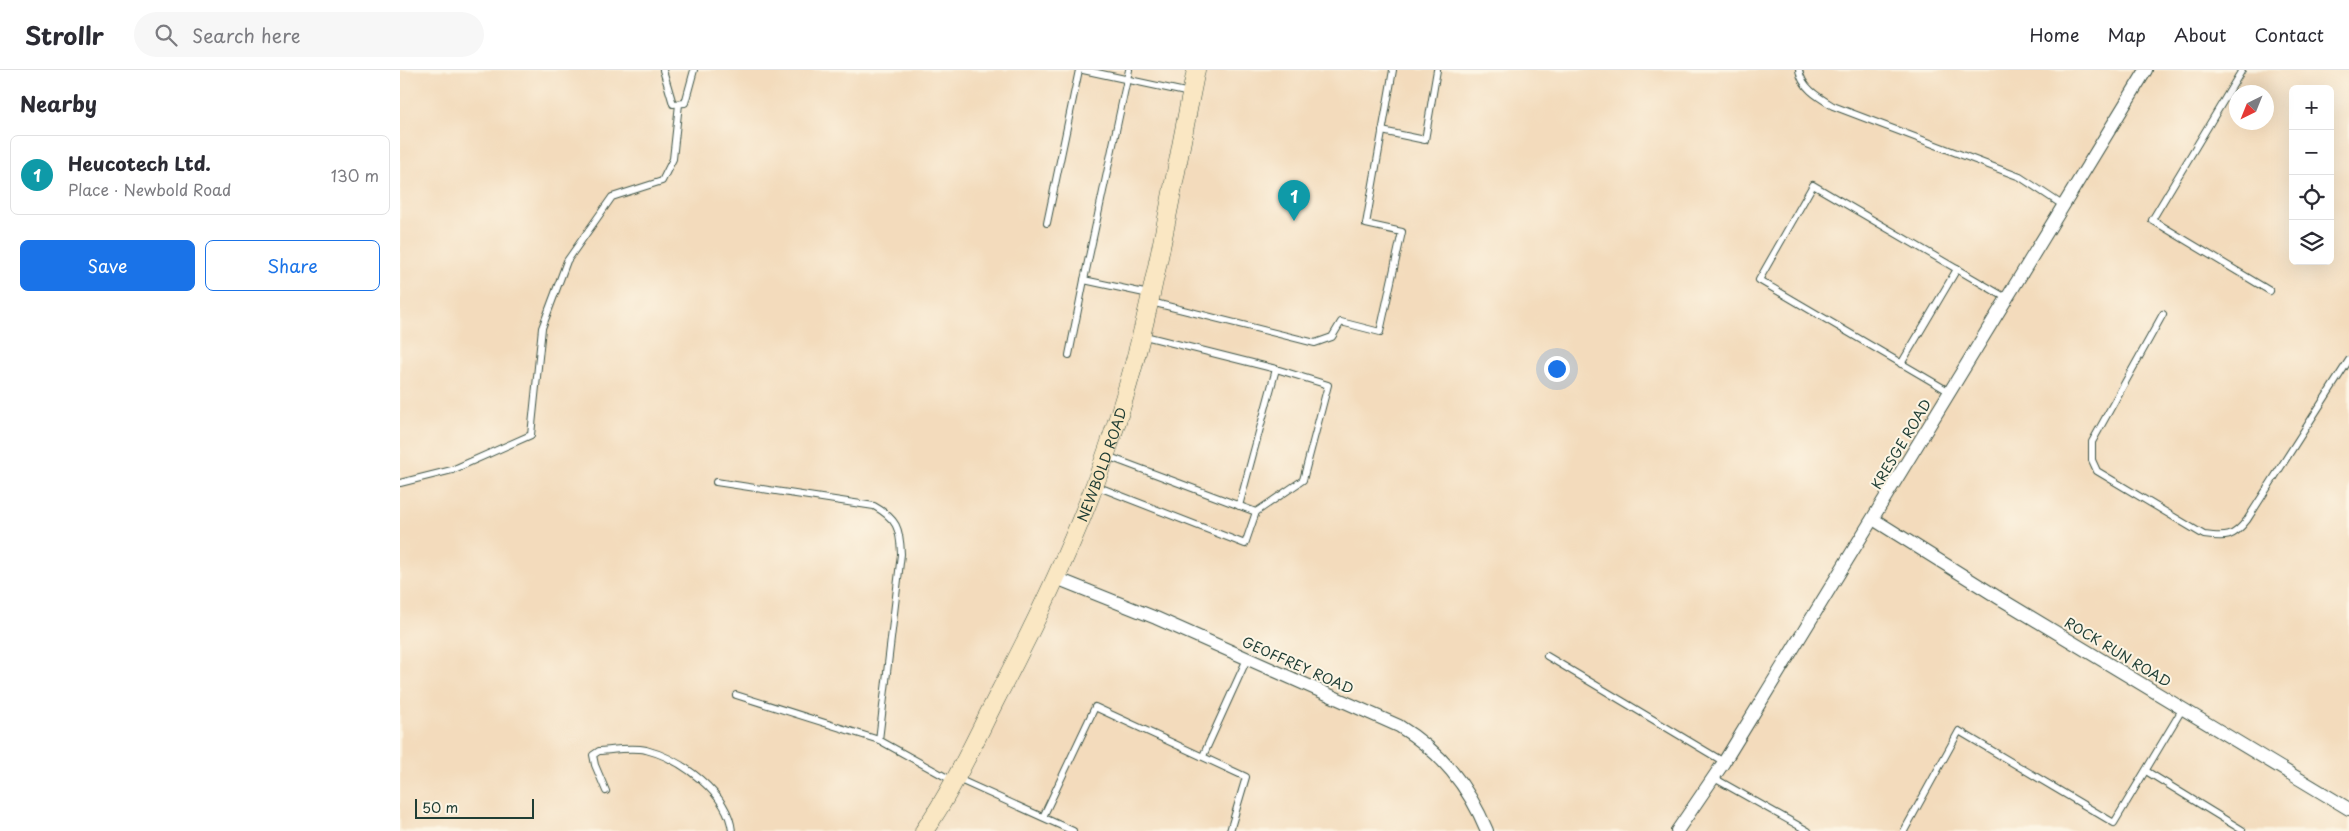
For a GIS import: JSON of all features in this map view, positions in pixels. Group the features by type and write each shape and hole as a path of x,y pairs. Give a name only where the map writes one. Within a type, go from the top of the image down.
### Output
{"main road":[{"name":"NEWBOLD ROAD","path":"924,831 954,779 1027,640 1056,578 1106,456 1124,398 1150,298 1196,70"}],"street":[{"name":"KRESGE ROAD","path":"1677,831 1724,762 2146,70"},
{"name":"ROCK RUN ROAD","path":"1873,518 1999,598 2349,809"},
{"name":"GEOFFREY ROAD","path":"1056,578 1156,618 1399,726 1420,738 1454,771 1468,791 1487,831"}],"lane":[{"path":"663,70 673,104 686,103 694,70"},
{"path":"1047,223 1079,70"},
{"path":"1083,70 1127,78 1191,94"},
{"path":"1069,354 1129,70"},
{"path":"1084,280 1315,344 1332,336 1341,322 1380,332 1402,232 1366,224 1393,70"},
{"path":"1382,131 1425,140 1437,70"},
{"path":"1799,70 1803,82 1810,91 1833,106 2020,177 2064,206"},
{"path":"2242,70 2152,220 2270,291"},
{"path":"400,483 452,470 530,435 542,328 567,261 612,197 662,181 673,159 679,104"},
{"path":"1950,392 1759,280 1813,185 2008,299"},
{"path":"1901,364 1957,269"},
{"path":"2163,314 2092,442 2092,460 2098,471 2204,535 2224,538 2238,532 2349,360"},
{"path":"1095,485 1245,544 1256,512 1303,480 1328,385 1276,369 1140,335"},
{"path":"1239,506 1276,369"},
{"path":"1106,456 1256,512"},
{"path":"716,482 874,506 888,514 896,523 900,538 901,554 879,740"},
{"path":"1547,656 1724,762"},
{"path":"1203,756 1247,659"},
{"path":"736,695 879,740 954,779 1073,831"},
{"path":"1042,817 1095,707 1246,777 1230,831"},
{"path":"1904,831 1959,731 2114,823 2183,708"},
{"path":"606,792 595,766 593,755 599,751 644,750 674,760 702,779 726,812 732,831"},
{"path":"2146,771 2242,830"},
{"path":"1714,778 1808,831"}],"place":[{"name":"Heucotech Ltd.","path":"1294,221"}]}
